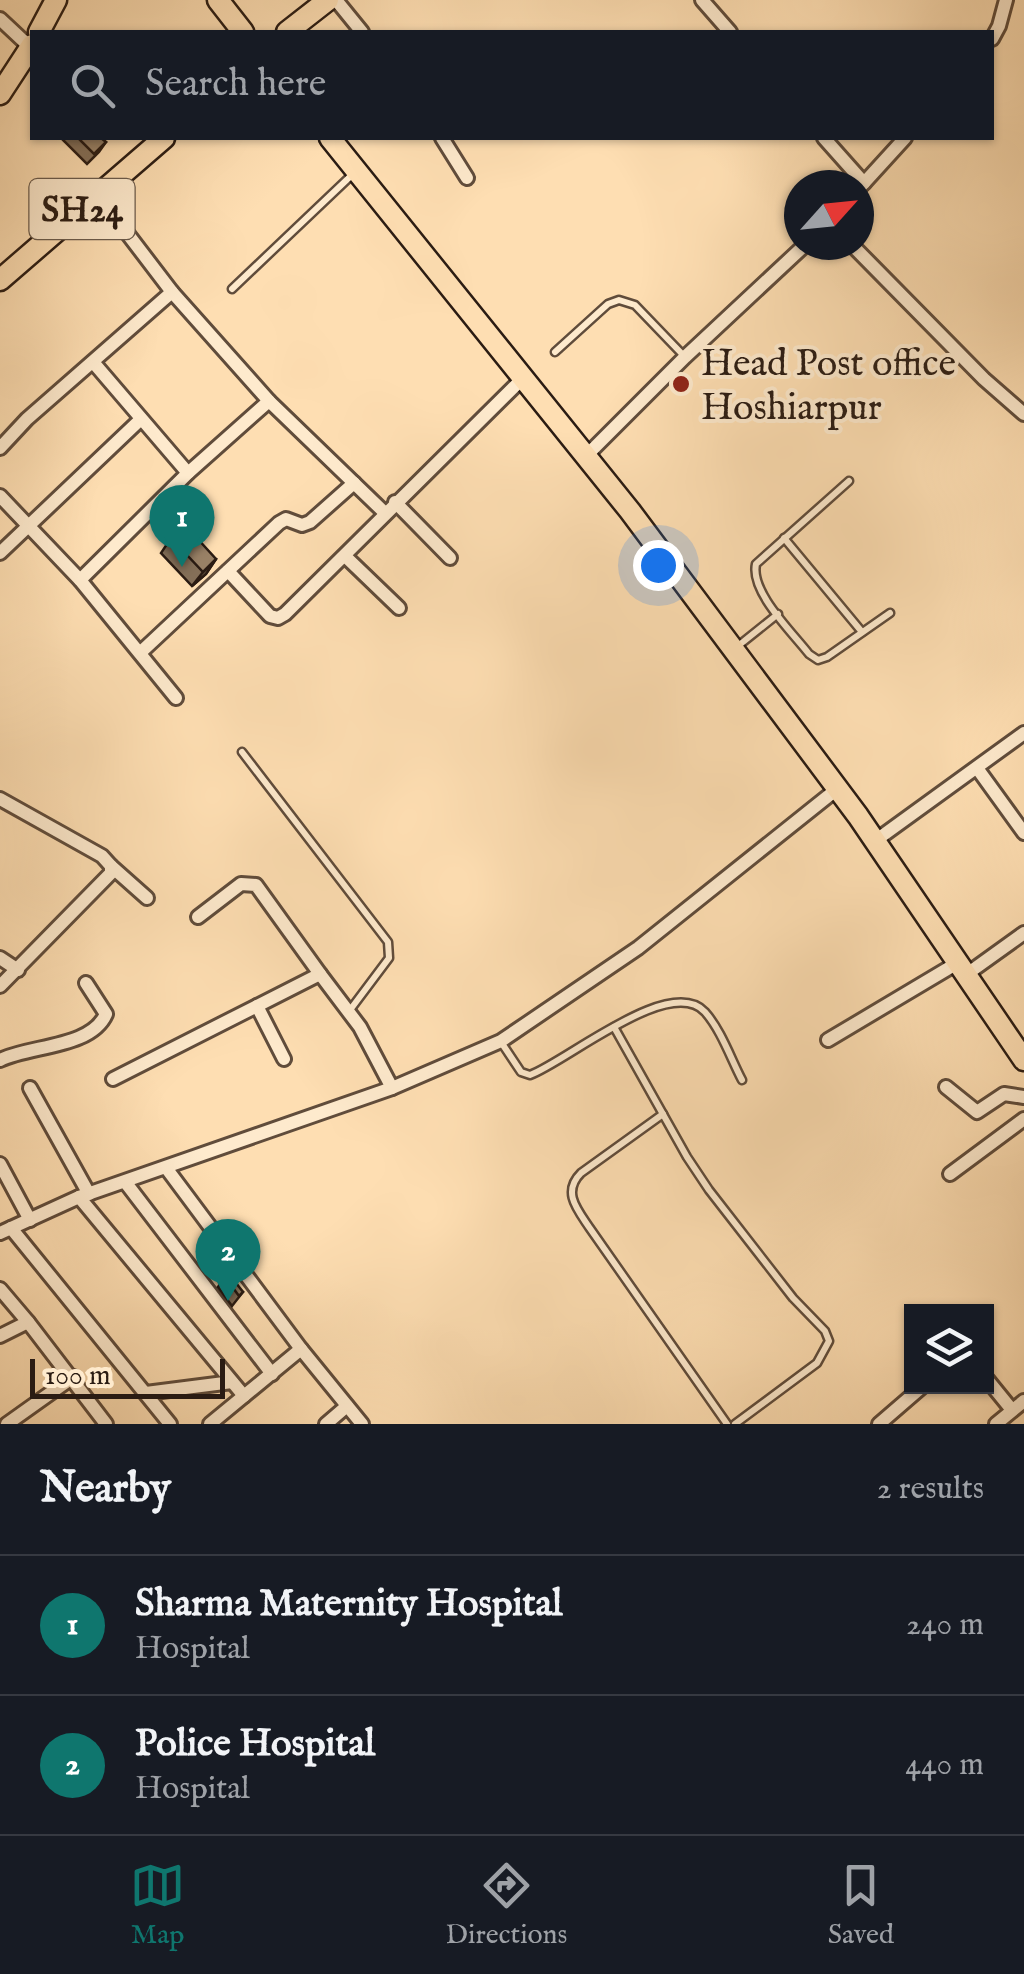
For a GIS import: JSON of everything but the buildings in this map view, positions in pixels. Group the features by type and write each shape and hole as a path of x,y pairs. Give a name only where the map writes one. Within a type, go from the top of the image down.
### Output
{"main road":[{"path":"40,30 56,0"},
{"path":"218,0 241,30"},
{"path":"290,30 328,0"},
{"path":"0,94 30,48"},
{"name":"SH24","path":"0,280 162,140"},
{"path":"332,140 586,456 837,788 1024,1060"}],"street":[{"path":"336,0 360,30"},
{"path":"702,0 728,30"},
{"path":"994,35 1006,0"},
{"path":"0,19 30,39"},
{"path":"443,140 466,178"},
{"path":"826,140 850,170"},
{"path":"874,172 904,140"},
{"path":"98,195 172,292 269,401 385,513"},
{"path":"586,456 684,357 789,260"},
{"path":"867,260 1024,414"},
{"path":"0,448 26,419 172,292"},
{"path":"93,362 188,473"},
{"path":"228,571 270,616 278,618 346,557 395,502 522,379"},
{"path":"80,580 188,473 269,401"},
{"path":"0,554 141,419"},
{"path":"141,652 278,523 286,519 310,522 354,483"},
{"path":"0,496 80,580 176,698"},
{"path":"395,502 450,558"},
{"path":"346,557 399,608"},
{"path":"875,840 1024,733"},
{"path":"977,768 1024,833"},
{"path":"170,1424 5,1230 84,1196 392,1088 501,1041 638,948 837,788"},
{"path":"0,799 102,856 146,898"},
{"path":"0,986 109,877 111,866"},
{"path":"198,917 240,884 256,885 350,1011 392,1088"},
{"path":"828,1040 1024,933"},
{"path":"0,958 18,970"},
{"path":"114,1079 320,974"},
{"path":"0,1060 72,1039 99,1026 106,1014 86,983"},
{"path":"257,1006 284,1059"},
{"path":"946,1087 977,1112 1004,1094 1024,1097"},
{"path":"30,1088 84,1196 244,1396"},
{"path":"950,1174 1024,1118"},
{"path":"0,1164 30,1220"},
{"path":"167,1169 362,1424"},
{"path":"126,1184 272,1374"},
{"path":"0,1289 106,1424"},
{"path":"0,1336 28,1322"},
{"path":"210,1424 302,1349"},
{"path":"8,1424 73,1378"},
{"path":"146,1393 232,1382"},
{"path":"994,1388 1012,1410"},
{"path":"878,1424 914,1394"},
{"path":"996,1424 1024,1402"},
{"path":"326,1424 347,1406"}],"lane":[{"path":"232,289 356,172"},
{"path":"555,352 608,304 619,300 635,305 684,357"},
{"path":"848,481 756,564 758,587 809,654 818,660 890,612"},
{"path":"784,538 862,632"},
{"path":"733,650 778,614"},
{"path":"242,752 388,942 391,950 384,966 350,1011"},
{"path":"501,1041 521,1072 530,1076 653,1008 694,1004 710,1021 742,1080"},
{"path":"614,1028 687,1157 746,1240 825,1331 829,1341 817,1363 735,1424"},
{"path":"663,1114 581,1173 571,1186 571,1195 589,1227 727,1424"}],"place":[{"name":"Head Post office Hoshiarpur","path":"681,384"},
{"name":"Sharma Maternity Hospital","path":"182,567"},
{"name":"Police Hospital","path":"228,1301"}]}
